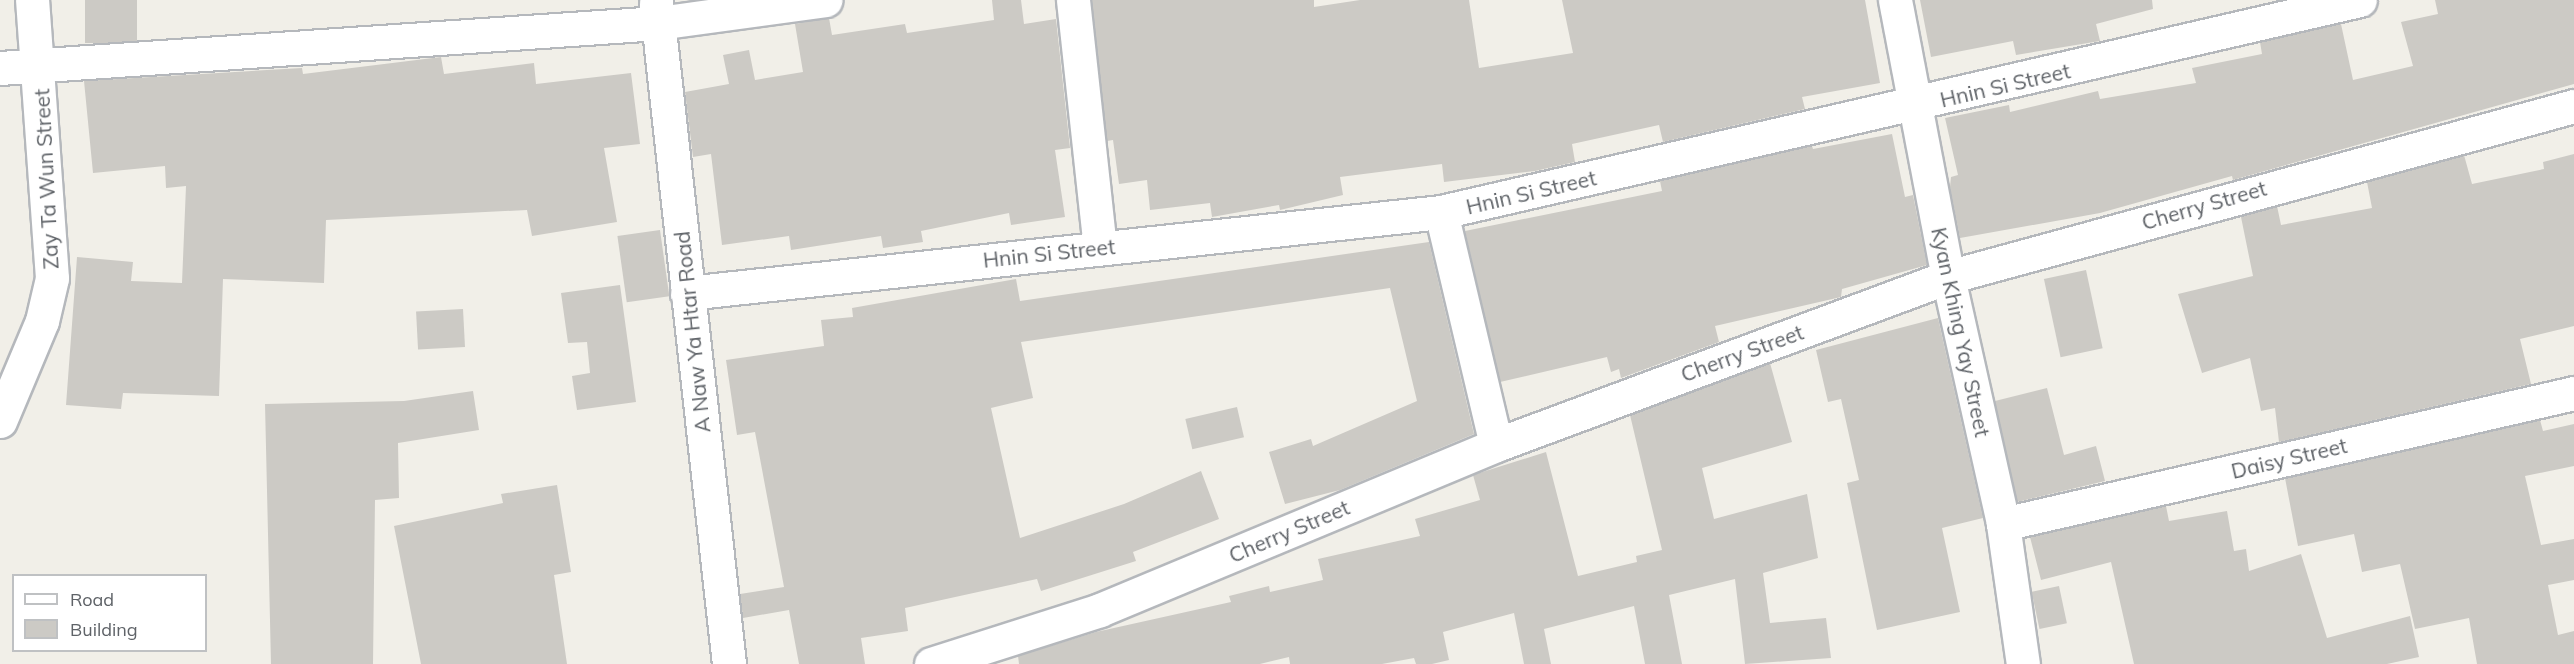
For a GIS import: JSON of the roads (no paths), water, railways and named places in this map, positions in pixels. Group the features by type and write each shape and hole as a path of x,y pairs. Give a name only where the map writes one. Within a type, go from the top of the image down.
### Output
{"street":[{"name":"Zay Ta Wun Street","path":"0,421 42,321 52,278 40,63 32,0"},
{"path":"0,68 657,11 825,0"},
{"path":"1073,0 1100,247"},
{"name":"Kyan Khing Yay Street","path":"1895,0 1948,277 2003,524 2023,664"},
{"name":"Hnin Si Street","path":"687,293 1441,212 1914,106 2360,0"},
{"name":"A Naw Ya Htar Road","path":"657,11 729,664"},
{"name":"Cherry Street","path":"931,664 1100,610 1496,445 1948,277 2574,105"},
{"path":"1441,212 1496,445"},
{"name":"Daisy Street","path":"2003,524 2574,393"}]}
